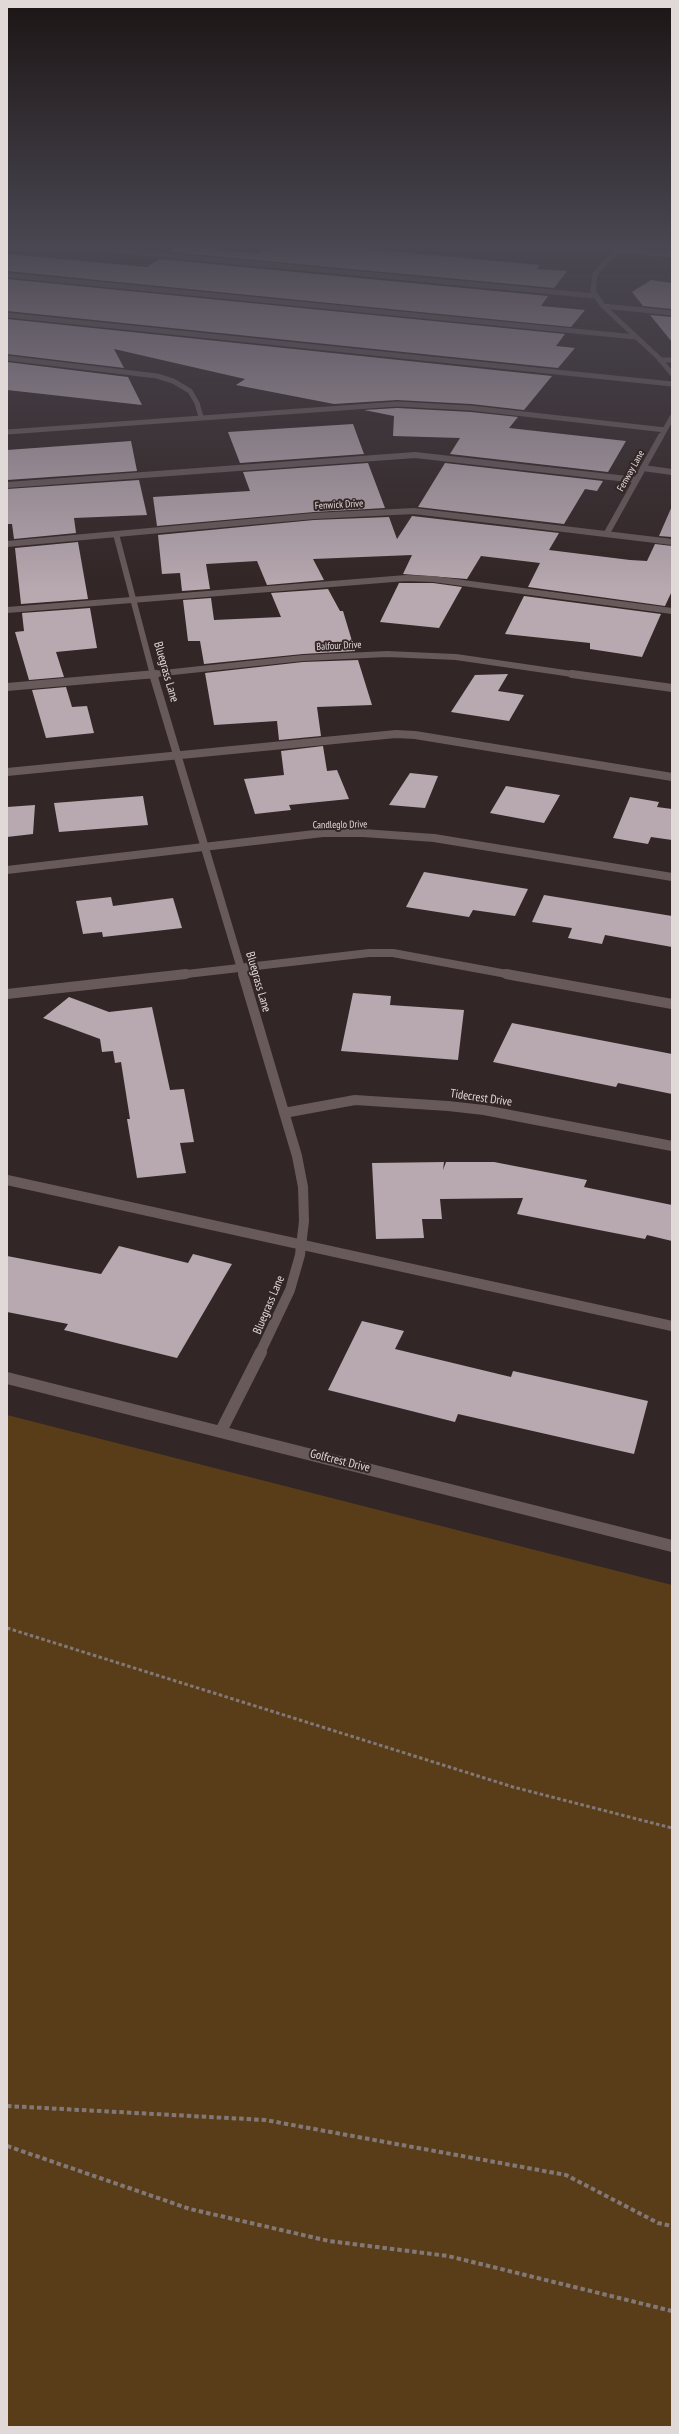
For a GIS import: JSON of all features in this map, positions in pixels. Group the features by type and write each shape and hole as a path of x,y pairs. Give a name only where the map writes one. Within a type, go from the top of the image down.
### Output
{"street":[{"path":"37,362 157,376 173,381 190,391 198,403 202,417"},
{"path":"456,362 672,384"},
{"path":"661,362 672,374"},
{"path":"7,432 366,405 421,405 471,408 665,430"},
{"name":"Fenway Lane","path":"607,533 672,417"},
{"path":"7,485 415,455 636,480"},
{"path":"643,468 672,472"},
{"name":"Fenwick Drive","path":"7,544 314,516 414,511 672,542"},
{"name":"Bluegrass Lane","path":"116,534 154,674 207,848 297,1156 303,1187 304,1221 301,1245 290,1290 275,1324 221,1431"},
{"path":"7,610 413,578 433,579 672,611"},
{"name":"Balfour Drive","path":"7,687 352,654 412,654 456,657 672,688"},
{"path":"7,772 376,736 409,735 672,777"},
{"name":"Candleglo Drive","path":"7,870 207,848 323,833 363,833 434,838 672,876"},
{"path":"7,994 369,952 393,953 672,1004"},
{"name":"Tidecrest Drive","path":"284,1113 355,1100 448,1106 484,1110 672,1146"},
{"path":"7,1180 672,1326"},
{"name":"Golfcrest Drive","path":"7,1378 672,1546"}],"path":[{"path":"7,1628 513,1787 672,1828"},
{"path":"7,2106 265,2120 566,2175 658,2223 672,2226"},
{"path":"7,2146 190,2209 329,2241 448,2256 672,2311"}],"shaded area":[{"path":"7,1415 672,1585 672,2427 7,2427"}],"building":[{"path":"7,362 128,377 142,405 7,390"},
{"path":"70,362 121,362 124,368"},
{"path":"169,362 414,362 552,376 524,410 471,404 397,400 334,404 236,385 245,379"},
{"path":"496,362 563,362 558,368"},
{"path":"397,408 471,412 518,417 509,428 626,441 608,472 450,454 460,438 393,436 394,416 364,410"},
{"path":"353,424 364,454 240,463 228,432"},
{"path":"131,441 137,471 7,480 7,450"},
{"path":"368,463 385,508 314,512 157,526 153,497 250,491 243,472"},
{"path":"445,463 603,481 597,491 585,489 564,524 418,507"},
{"path":"139,480 147,515 74,518 76,533 14,539 12,524 7,524 7,489"},
{"path":"672,506 672,537 659,536"},
{"path":"412,516 559,533 549,550 630,560 647,561 655,544 672,546 672,591 665,606 528,587 540,563 481,556 467,579 403,574 412,555 313,559 324,580 267,585 257,561 206,564 210,589 182,591 180,573 162,574 158,535 314,520 389,517 397,539"},
{"path":"78,542 88,599 21,604 15,548"},
{"path":"399,583 433,583 462,587 439,628 380,622"},
{"path":"328,589 340,611 343,611 355,651 303,654 204,664 200,641 188,641 183,600 211,598 214,620 281,617 271,593"},
{"path":"524,596 661,614 642,657 590,649 590,643 505,634"},
{"path":"90,608 97,648 56,652 64,677 29,680 15,632 24,631 22,613"},
{"path":"358,660 372,705 317,707 321,736 279,740 277,721 214,725 205,673 303,662"},
{"path":"508,674 498,691 524,695 509,721 451,712 475,675"},
{"path":"66,687 72,707 87,706 94,733 46,738 32,690"},
{"path":"323,746 327,771 337,770 349,799 289,805 291,810 255,814 244,779 284,775 281,751"},
{"path":"410,773 438,776 425,808 389,805"},
{"path":"506,786 560,795 544,823 490,813"},
{"path":"143,796 148,825 59,832 54,803"},
{"path":"630,797 659,802 657,807 672,809 672,840 651,837 648,844 613,838"},
{"path":"35,805 33,834 7,837 7,807"},
{"path":"424,872 528,889 515,916 473,910 469,917 406,907"},
{"path":"544,895 672,916 672,947 605,935 602,944 568,938 572,928 532,922"},
{"path":"111,897 113,906 173,898 182,928 103,937 102,932 83,934 76,901"},
{"path":"353,993 391,996 390,1005 464,1010 458,1060 341,1051"},
{"path":"69,997 109,1012 152,1007 170,1090 184,1089 194,1142 180,1143 186,1173 137,1178 127,1119 130,1119 121,1062 115,1063 113,1051 102,1052 100,1039 43,1018"},
{"path":"512,1023 672,1054 672,1094 618,1083 616,1087 493,1062"},
{"path":"444,1162 443,1170 446,1162 494,1162 587,1180 584,1187 672,1205 672,1241 647,1235 645,1239 517,1214 523,1198 440,1199 442,1219 422,1219 424,1238 376,1239 372,1163"},
{"path":"119,1246 188,1263 193,1254 232,1264 177,1358 64,1330 68,1324 7,1312 7,1256 101,1274"},
{"path":"362,1321 404,1331 395,1349 511,1377 513,1371 648,1401 634,1454 458,1414 455,1422 328,1390"}]}
